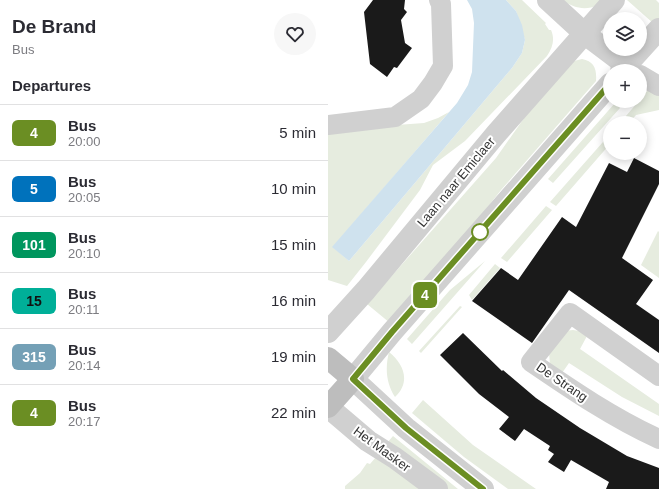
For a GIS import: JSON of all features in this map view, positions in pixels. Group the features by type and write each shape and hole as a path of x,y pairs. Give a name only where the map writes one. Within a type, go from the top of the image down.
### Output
{"main road":[{"path":"328,358 353,379 328,407"}],"street":[{"path":"328,125 395,117 421,99 443,66 441,4 439,0"},
{"path":"548,0 585,34 623,64"},
{"name":"Laan naar Emiclaer","path":"328,332 371,284 496,134 614,0"},
{"path":"635,64 659,29"},
{"path":"647,79 659,86"},
{"path":"483,489 406,428 353,379 392,332 603,92"},
{"name":"De Strang","path":"659,376 570,313 531,362 587,400 637,429 659,439"},
{"name":"Het Masker","path":"328,407 368,441 395,458 437,489"}],"shaded area":[{"path":"506,0 522,0 546,23 545,24 549,30 551,30 553,40 551,49 547,56 465,141 433,165 420,190 347,286 328,280 328,130 424,123 449,112 333,247 349,261 512,68 522,53 525,40 516,11"},
{"path":"562,0 601,0 598,5 593,7 580,8"},
{"path":"627,0 656,0 659,3 659,19 653,23 647,18 647,12 641,12"},
{"path":"582,59 594,66 596,81 501,190 457,246 390,323 367,304 496,158 534,104 574,61"},
{"path":"649,89 659,96 659,110 635,116 626,116 633,108 647,108 647,91"},
{"path":"611,108 620,108 613,116 604,116"},
{"path":"603,117 603,127 553,183 548,179"},
{"path":"603,142 603,152 556,206 550,202"},
{"path":"546,206 552,210 507,262 501,258"},
{"path":"658,231 659,232 659,278 641,265"},
{"path":"485,261 412,344 407,339 450,290"},
{"path":"495,264 500,268 472,300 469,295"},
{"path":"460,306 462,307 421,353 419,351"},
{"path":"564,331 579,331 587,336 580,349 659,404 659,416 622,397 569,363 562,373 550,364 549,353"},
{"path":"389,352 399,362 404,373 403,385 395,397 387,375"},
{"path":"423,400 473,445 536,489 508,489 464,457 412,413"},
{"path":"393,436 458,489 446,489 387,443"},
{"path":"376,457 427,489 345,489 345,486 360,473 367,463 370,464"}],"water":[{"path":"467,0 506,0 516,11 522,25 525,40 522,53 512,68 349,261 332,247 457,103 468,85 472,72 474,23 472,9"}],"building":[{"path":"373,0 405,0 404,9 407,12 401,20 405,43 412,48 397,68 394,67 387,77 370,64 364,12"},
{"path":"633,160 638,160 659,171 659,184 622,258 653,280 636,304 659,320 659,353 569,290 532,343 472,301 501,268 518,280 562,217 576,227 609,163 627,172"},
{"path":"463,333 502,371 503,370 536,398 580,428 627,456 659,468 659,489 606,489 609,482 571,460 564,472 548,462 554,454 548,450 550,446 524,429 515,441 499,429 509,417 479,394 440,355"}],"bus line":[{"name":"4","path":"483,489 406,428 353,379 392,332 603,92"}]}
